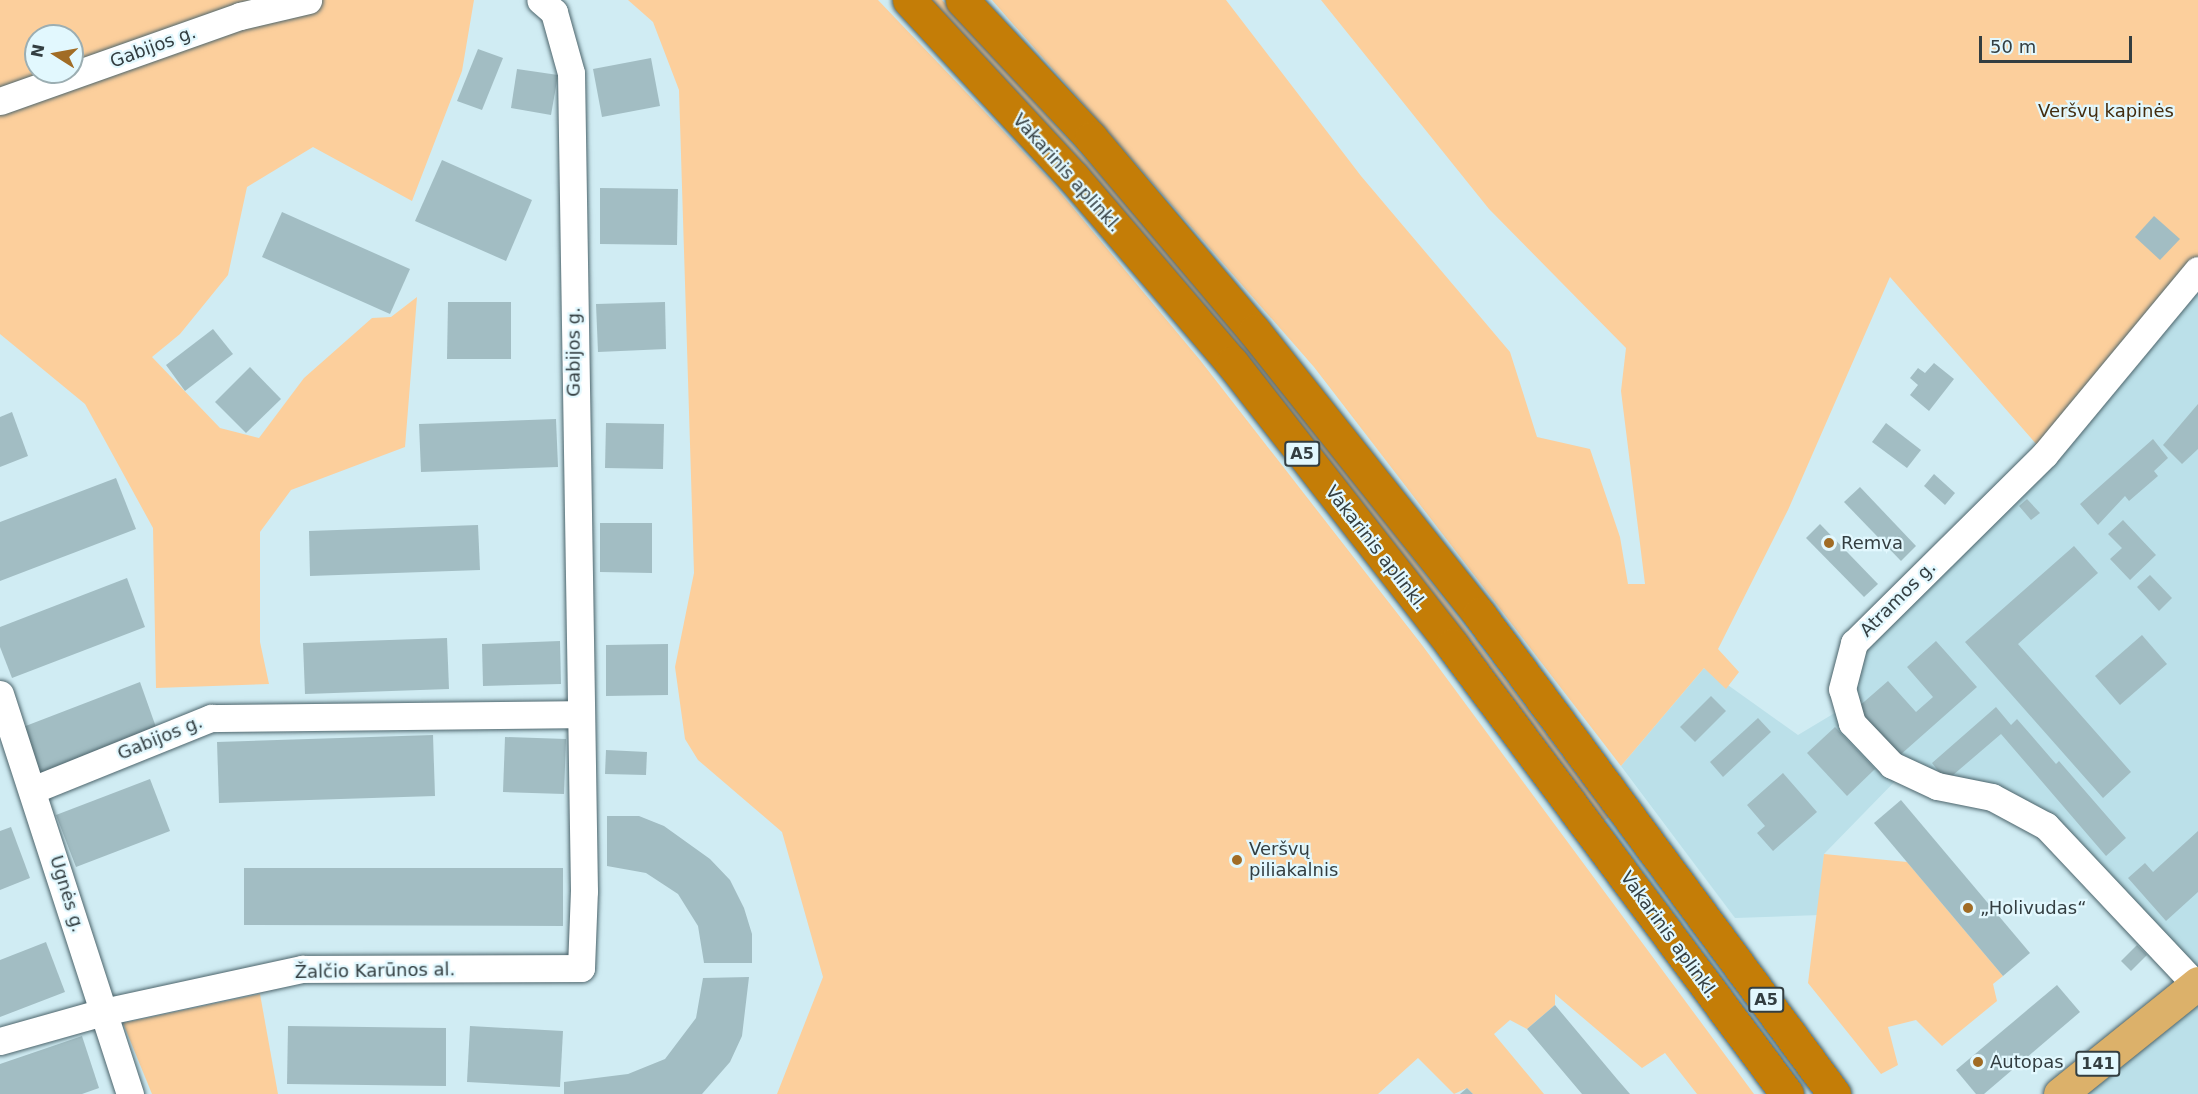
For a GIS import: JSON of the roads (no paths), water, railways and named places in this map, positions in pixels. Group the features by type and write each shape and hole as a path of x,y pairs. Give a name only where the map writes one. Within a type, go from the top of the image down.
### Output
{"highway":[{"name":"Vakarinis aplinkl.","path":"909,0 1073,177 1232,363 1667,931 1788,1094"},
{"name":"A5","path":"962,0 1091,138 1254,331 1479,614 1834,1094"}],"main road":[{"name":"141","path":"2060,1094 2197,984"},
{"name":"141","path":"2097,1094 2197,984"}],"street":[{"name":"Gabijos g.","path":"0,101 240,16 308,0"},
{"name":"Gabijos g.","path":"540,0 554,12 571,73 580,714 581,968"},
{"name":"Atramos g.","path":"2197,984 2046,826 1992,797 1937,786 1892,765 1852,723 1842,689 1854,643 2045,454 2198,270"},
{"name":"Ugnės g.","path":"0,694 35,789 130,1094"},
{"name":"Gabijos g.","path":"35,789 211,718 580,714"},
{"name":"Žalčio Karūnos al.","path":"0,1041 103,1012 302,969 581,968"}],"place":[{"name":"Remva","path":"1829,543"},
{"name":"Veršvų piliakalnis","path":"1237,860"},
{"name":"„Holivudas“","path":"1968,908"},
{"name":"Autopas","path":"1978,1062"}],"park label":[{"name":"Veršvų kapinės","path":"2106,111"}]}
